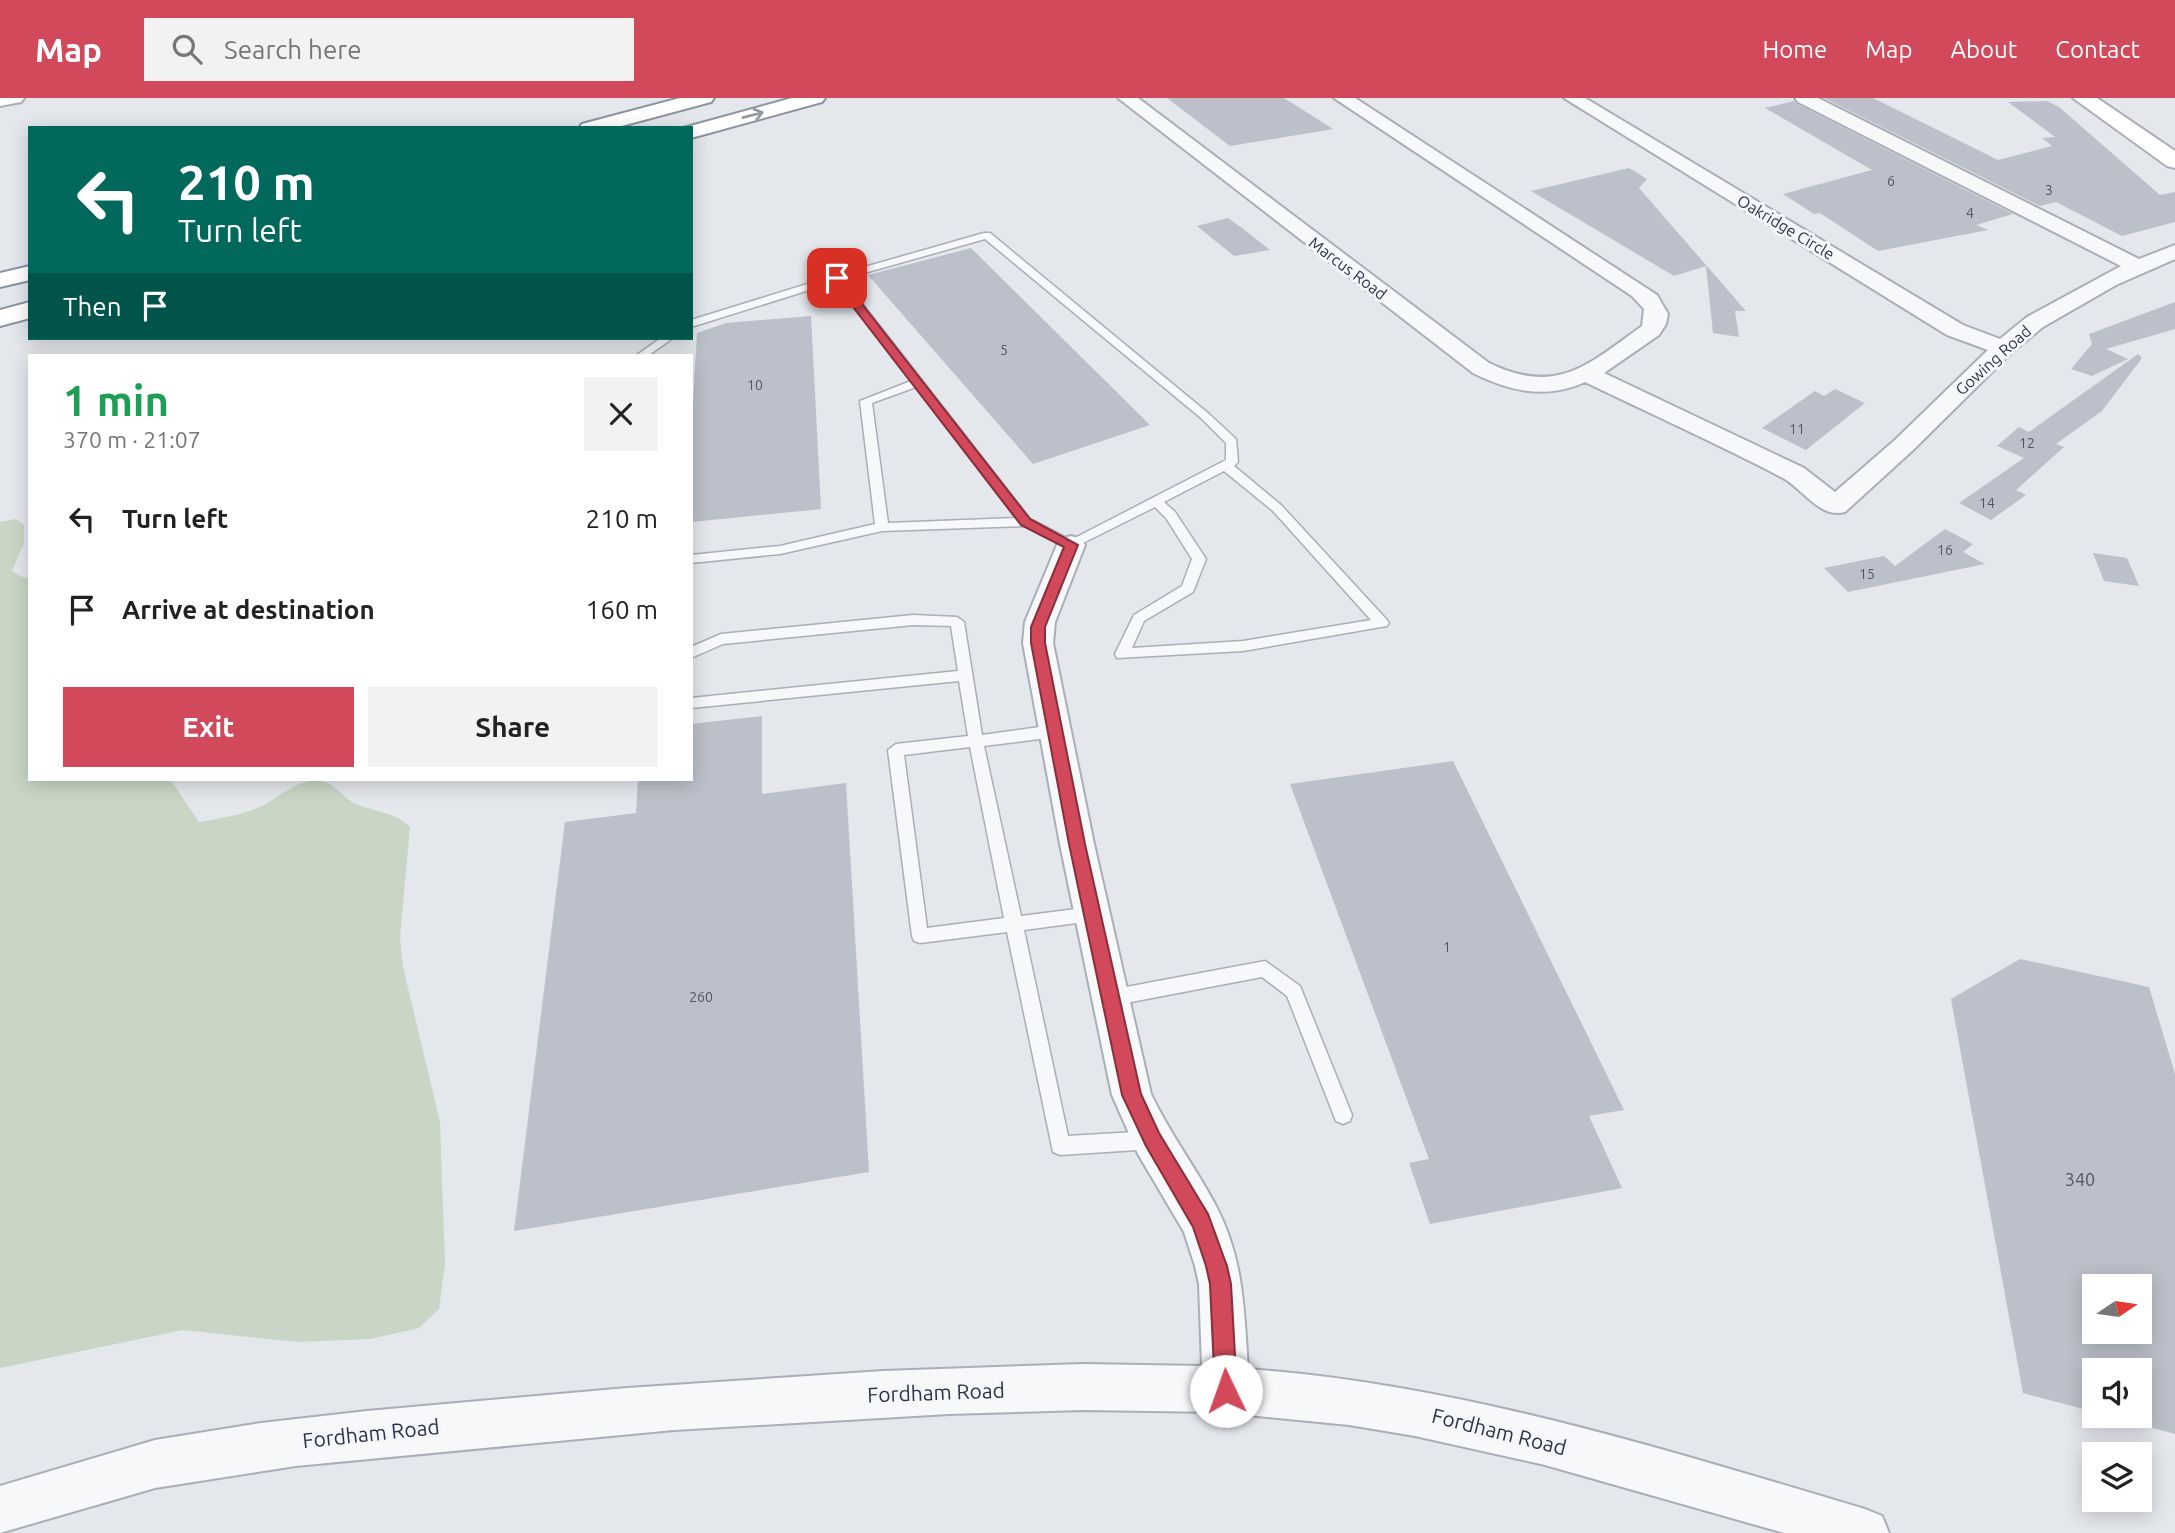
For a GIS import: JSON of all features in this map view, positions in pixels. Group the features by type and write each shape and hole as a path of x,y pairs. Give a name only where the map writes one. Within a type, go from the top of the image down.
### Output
{"main road":[{"path":"0,100 14,98"},
{"path":"597,126 704,98"},
{"path":"693,131 815,98"},
{"path":"2083,98 2175,160"},
{"path":"0,281 28,274"},
{"path":"0,318 28,311"}],"street":[{"name":"Marcus Road","path":"1127,98 1487,371 1517,383 1543,386 1561,384 1588,374 1651,330 1657,322 1655,307 1647,296 1343,98"},
{"name":"Oakridge Circle","path":"1573,98 1955,330 2003,348"},
{"path":"1804,98 2137,266"},
{"name":"Gowing Road","path":"1588,374 1789,471 1836,506 1904,445 2003,348 2046,315 2137,266 2175,251"},
{"path":"1072,545 1037,632 1055,731 1132,1095 1152,1140 1201,1221 1212,1248 1221,1284 1226,1391"},
{"name":"Fordham Road","path":"0,1510 151,1465 341,1437 529,1417 896,1393 1108,1388 1226,1391 1342,1401 1439,1416 1522,1435 1865,1533"}],"lane":[{"path":"693,323 837,278 987,235 1205,416 1231,442 1232,462 1072,545 1026,522 837,278"},
{"path":"644,354 665,340"},
{"path":"882,527 866,401 917,383"},
{"path":"1156,501 1171,515 1199,559 1188,589 1139,618 1122,654 1243,646 1382,623 1277,508 1225,465"},
{"path":"693,559 780,550 882,527 1026,522"},
{"path":"693,652 721,639 913,620 957,622 976,741 1060,1146 1152,1140"},
{"path":"693,704 965,675"},
{"path":"1055,731 896,750 920,936 1092,914"},
{"path":"1110,998 1265,969 1294,991 1343,1115"}],"green space":[{"path":"16,519 24,525 24,543 12,571 28,577 28,781 171,781 199,822 250,811 295,786 320,781 331,785 356,804 391,815 410,827 400,938 403,967 440,1122 445,1264 439,1309 419,1328 370,1339 297,1342 183,1330 0,1368 0,522"}],"building":[{"path":"1167,98 1284,98 1333,129 1230,146"},
{"path":"1824,98 1873,98 1998,160 2052,146 2042,138 2055,137 2008,102 2047,101 2059,107 2160,195 2175,192 2175,222 2122,236 2056,202 2040,206"},
{"path":"1794,101 2013,214 1976,225 1988,230 1878,251 1820,213 1814,214 1783,194 1872,170 1765,108"},
{"path":"1629,168 1647,179 1639,188 1746,311 1735,311 1739,337 1713,333 1706,266 1674,276 1531,191"},
{"path":"1228,218 1270,250 1234,256 1197,226"},
{"path":"971,248 1150,425 1033,464 868,275"},
{"path":"2175,302 2175,329 2106,349 2128,359 2092,376 2071,369 2092,344 2089,334"},
{"path":"811,316 821,509 693,522 693,402 697,333 726,323"},
{"path":"2138,354 2142,358 2102,411 2056,444 2064,447 2016,490 2026,495 1991,520 1959,503 2024,458 1997,446 2019,427 2029,432"},
{"path":"1835,389 1865,403 1806,450 1762,428 1815,391 1824,396"},
{"path":"1945,529 1973,544 1963,552 1985,564 1848,592 1824,568 1884,556 1895,566"},
{"path":"2093,553 2127,558 2139,586 2104,581"},
{"path":"762,716 762,794 846,783 869,1172 514,1231 565,822 636,813 638,781 693,781 693,724"},
{"path":"1453,761 1624,1110 1589,1116 1622,1188 1430,1224 1409,1163 1429,1159 1290,784"},
{"path":"2020,959 2149,987 2175,1074 2175,1434 2152,1428 2152,1358 2082,1358 2082,1409 2023,1393 1951,999"}],"route":[{"path":"837,278 1026,522 1072,545 1038,627 1038,643 1077,844 1132,1095 1152,1140 1201,1221 1217,1266 1221,1284 1226,1391"}]}
